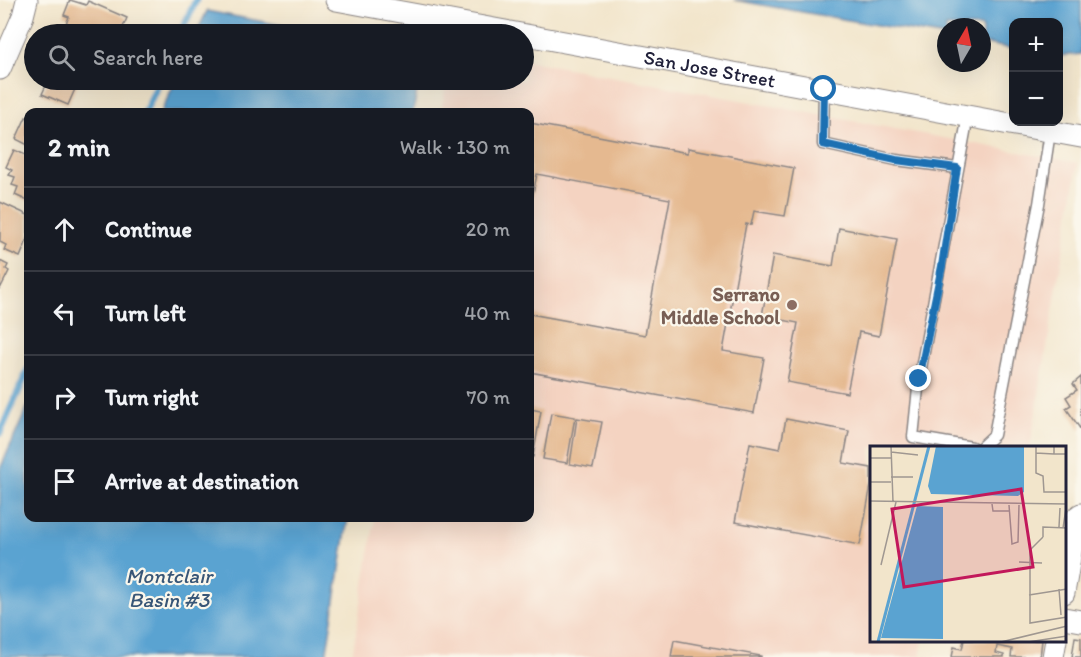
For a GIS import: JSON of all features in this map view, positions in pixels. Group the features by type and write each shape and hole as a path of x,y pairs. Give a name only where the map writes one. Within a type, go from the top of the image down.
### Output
{"street":[{"path":"0,69 23,16 27,0"},
{"name":"San Jose Street","path":"336,0 468,24"},
{"name":"San Jose Street","path":"534,36 1081,137"},
{"path":"1066,587 1077,518 1081,514"},
{"path":"1066,618 1081,621"},
{"path":"1053,657 1056,642"}],"lane":[{"path":"824,89 823,144 896,160 957,168"},
{"path":"960,446 936,444 913,437 919,379 942,266 957,168 968,116"},
{"path":"982,446 994,435 1037,215 1050,132"}],"shaded area":[{"name":"Serrano Middle School","path":"534,62 1078,163 1030,446 870,446 870,642 923,642 920,657 352,657 374,522 534,522 534,108 442,108 445,90 534,90"}],"water":[{"path":"734,0 1081,0 1081,54 1063,56 1063,18 1009,18 1009,48 991,45 991,18 937,18 937,35"},
{"path":"207,11 275,24 201,24"},
{"path":"171,90 417,90 414,108 163,108"},
{"name":"Montclair Basin #3","path":"24,415 24,522 347,522 326,657 0,657 0,469"}],"building":[{"path":"70,0 86,5 88,1 127,18 124,24 66,24 69,17 64,15"},
{"path":"44,90 75,90 68,105 42,94"},
{"path":"24,121 24,143 16,139"},
{"path":"534,124 688,153 688,148 794,168 785,216 754,211 751,225 746,224 723,351 764,358 754,413 534,373 534,315 645,335 670,199 537,174 534,189"},
{"path":"14,150 24,154 24,199 15,195 18,187 12,185 15,177 9,175 12,170 6,167"},
{"path":"0,202 24,213 24,248 20,257 4,250 6,245 0,242"},
{"path":"839,228 897,239 879,336 859,332 847,393 787,382 798,323 762,316 773,255 833,266"},
{"path":"0,261 8,265 6,269 9,271 0,289"},
{"path":"1081,377 1081,430 1066,408 1071,405 1066,397 1077,390 1073,384"},
{"path":"534,410 541,411 534,451"},
{"path":"551,413 575,417 567,463 543,459"},
{"path":"577,418 602,422 593,468 570,464"},
{"path":"786,419 849,431 843,463 870,468 870,490 860,545 735,522 750,443 780,449"},
{"path":"1075,637 1081,638 1081,657 1072,657"},
{"path":"674,640 761,656 761,657 671,657"},
{"path":"964,642 1042,642 1040,657 1011,657 1012,649 997,646 996,653 1004,657 952,657 954,647 962,649"}],"waterway":[{"path":"185,24 196,0"},
{"path":"147,108 155,90"},
{"path":"0,433 24,379"}],"place":[{"name":"Serrano Middle School","path":"792,305"}],"route":[{"path":"824,89 823,144 896,160 957,168 942,266 919,379"}]}
